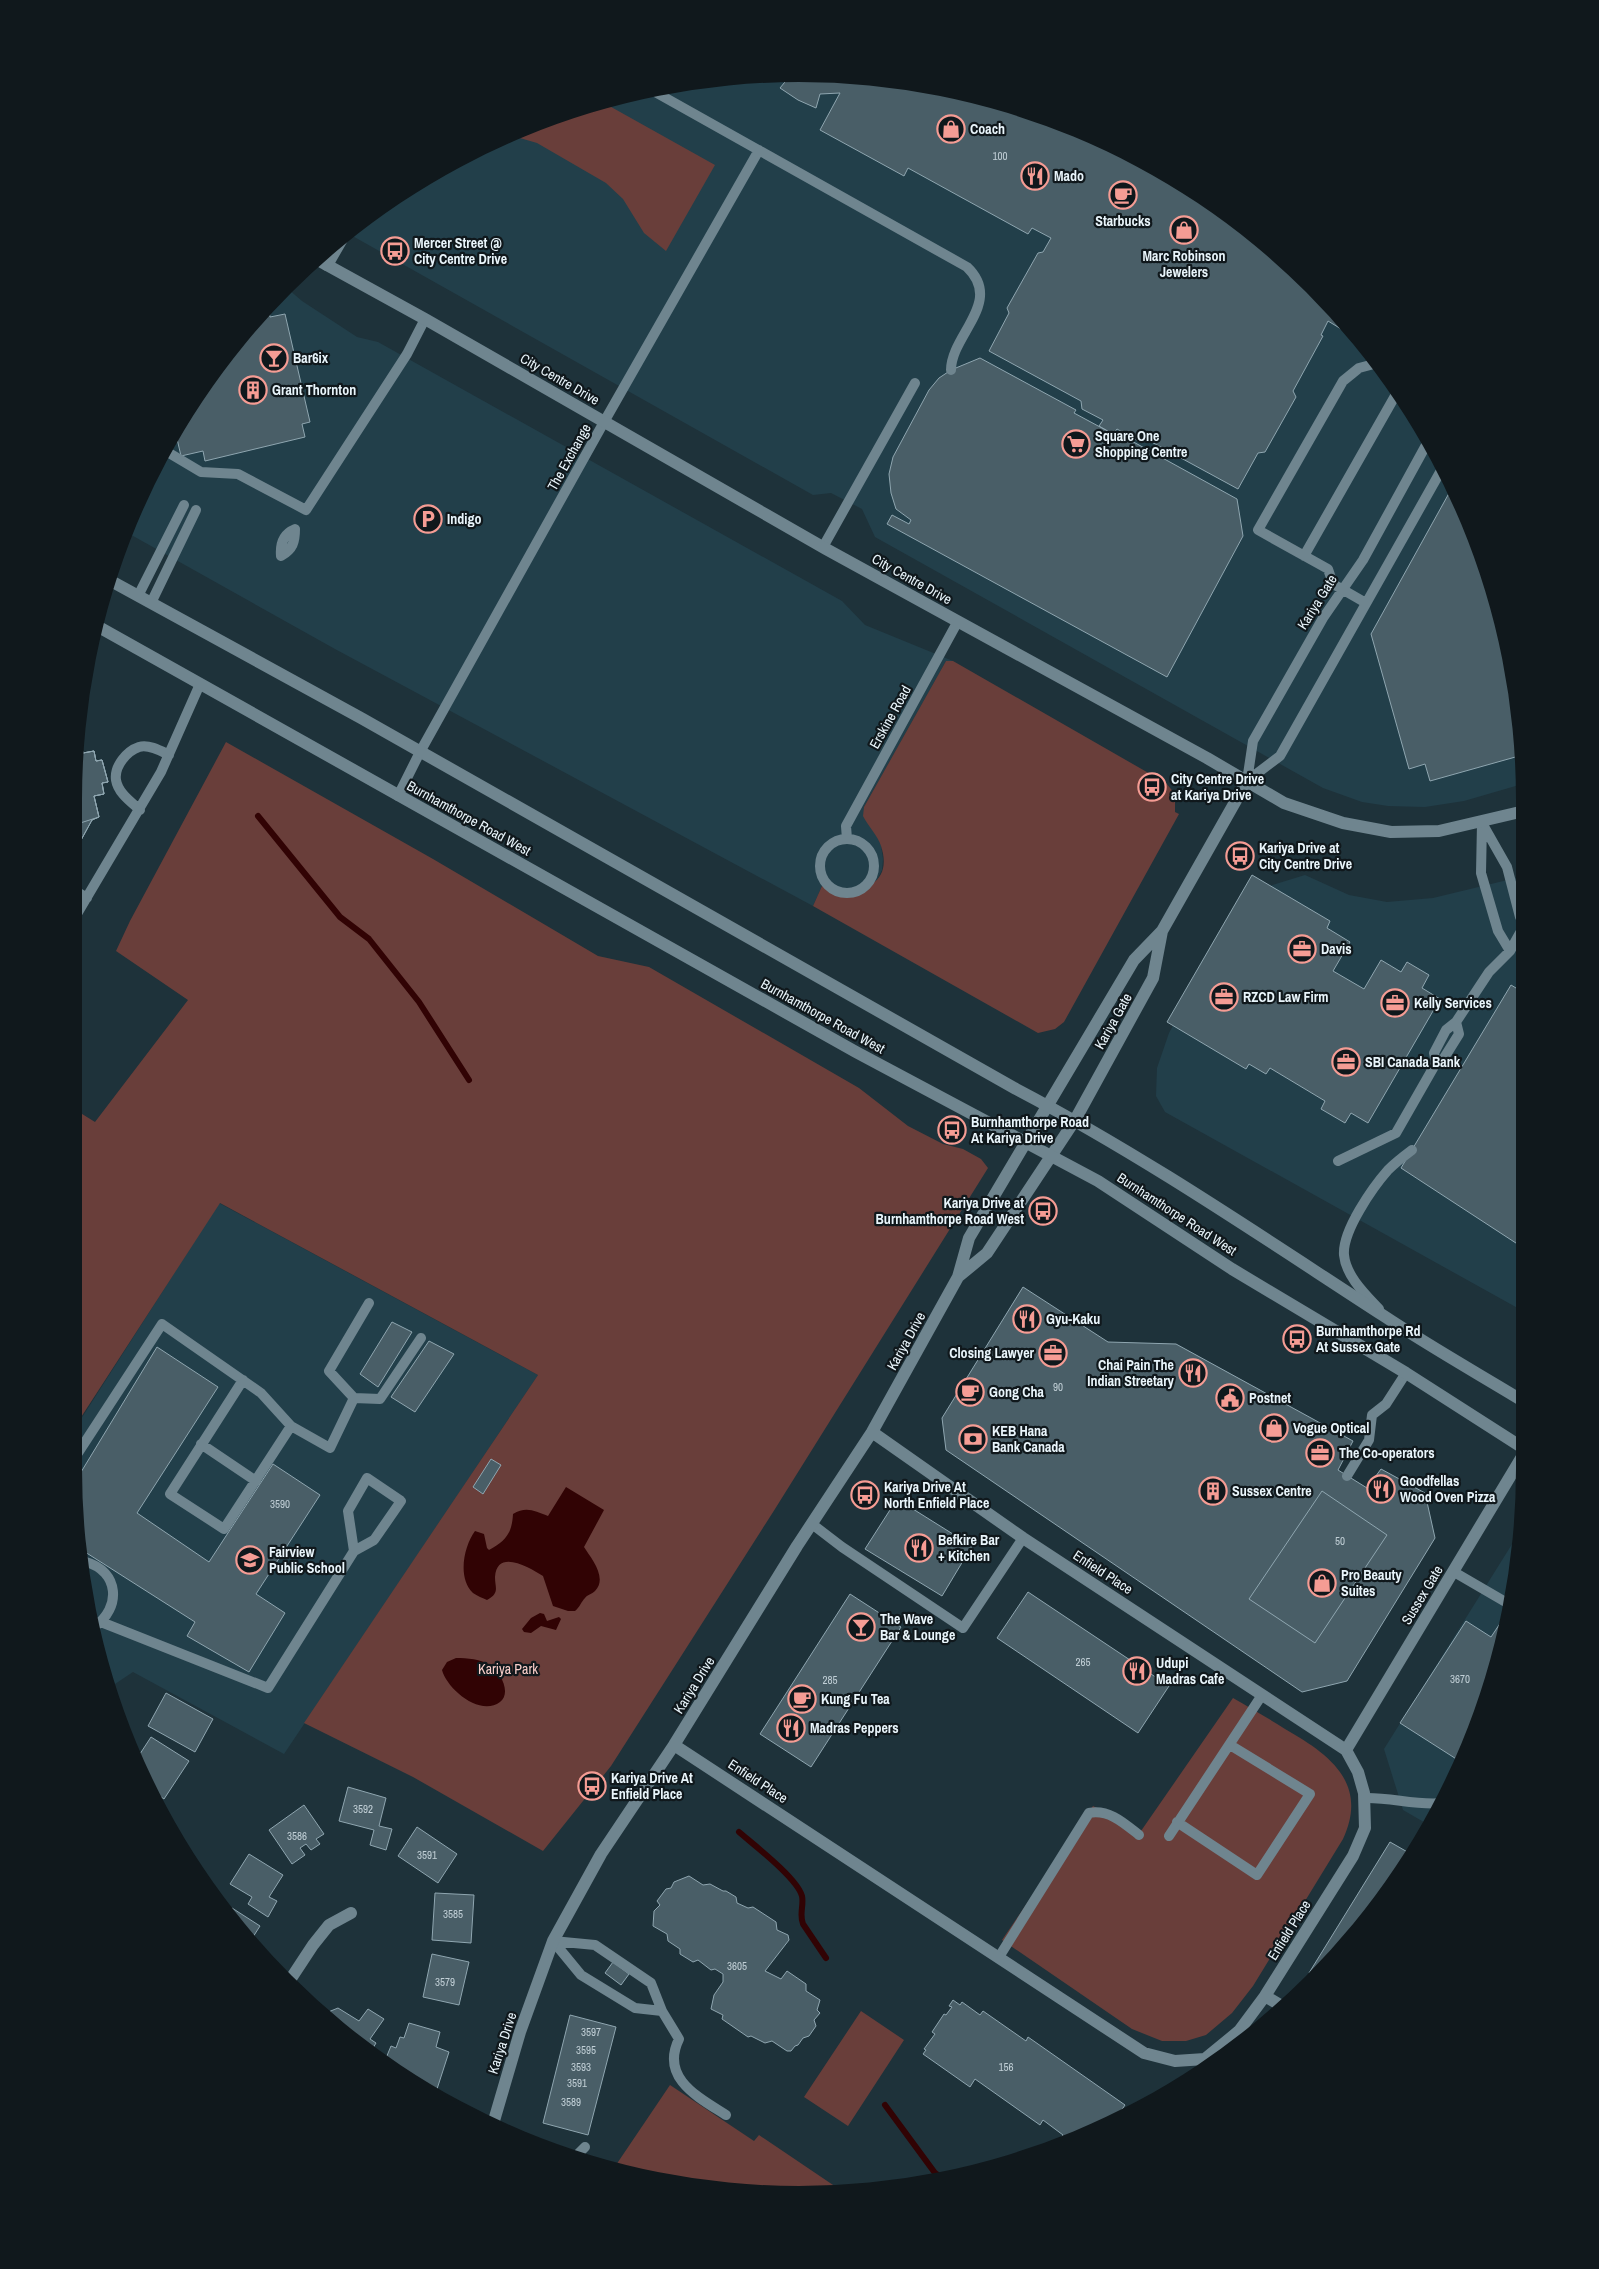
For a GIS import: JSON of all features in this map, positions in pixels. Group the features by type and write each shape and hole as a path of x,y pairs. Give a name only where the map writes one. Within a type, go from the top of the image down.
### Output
{"street":[{"name":"City Centre Drive","path":"324,263 425,319 823,547 1284,803 1343,823 1391,832 1439,831 1482,823 1516,813"},
{"name":"Burnhamthorpe Road West","path":"116,584 420,752 1075,1120 1212,1203 1386,1318 1516,1397"},
{"name":"Burnhamthorpe Road West","path":"103,630 856,1052 1098,1181 1232,1269 1406,1373 1516,1444"},
{"name":"Kariya Gate","path":"1048,1106 1134,960 1162,931 1247,781"},
{"name":"Kariya Gate","path":"1075,1120 1154,978 1162,931"},
{"name":"Kariya Drive","path":"495,2119 520,2032 554,1941 601,1854 674,1745 812,1524 872,1432 958,1277 969,1238 1048,1106"},
{"name":"Kariya Drive","path":"958,1277 987,1253 1075,1120"},
{"name":"Enfield Place","path":"674,1745 1144,2053 1175,2061 1205,2059 1239,2031 1265,1996 1353,1856 1365,1828 1364,1798 1358,1772 1346,1750 1023,1538 872,1432"},
{"name":"Sussex Gate","path":"1346,1750 1516,1467"},
{"path":"293,1976 313,1944 329,1925 351,1913"},
{"path":"1265,1996 1278,2004"}],"lane":[{"path":"662,96 967,266 975,274 980,296 978,306 951,361 951,370"},
{"name":"The Exchange","path":"398,796 420,752 604,422 759,150"},
{"path":"171,454 201,472 238,474 306,510 407,354 425,319"},
{"path":"1366,603 1333,584 1328,569 1258,530 1343,382 1359,368 1370,365"},
{"path":"823,547 915,383"},
{"path":"1304,556 1394,398"},
{"name":"Kariya Gate","path":"1247,781 1253,741 1323,618 1362,560 1424,449"},
{"name":"Kariya Gate","path":"1247,781 1280,756 1439,474"},
{"path":"138,596 184,505"},
{"path":"150,603 196,510"},
{"name":"Erskine Road","path":"847,839 846,826 958,621"},
{"path":"82,906 140,810 169,755 200,684"},
{"path":"140,810 125,796 116,780 117,768 128,754 140,747 156,748 169,755"},
{"path":"1482,823 1507,867 1516,902"},
{"path":"1338,1161 1396,1133 1436,1063 1434,1053 1446,1030 1456,1022 1488,972 1515,950 1498,932 1481,873 1482,823"},
{"path":"847,839 858,841 866,847 872,856 874,866 872,876 866,885 857,891 847,893 837,891 828,885 822,876 820,866 822,856 828,847 837,841 847,839"},
{"path":"82,895 87,898"},
{"path":"1386,1318 1355,1283 1344,1252 1347,1233 1355,1217 1388,1170 1412,1150"},
{"path":"369,1303 328,1371 354,1398 380,1399 421,1338"},
{"path":"82,1447 162,1324 261,1393 291,1426 330,1448 354,1398"},
{"path":"1347,1476 1369,1440 1372,1415 1386,1404 1406,1373"},
{"path":"243,1380 170,1494 224,1529 291,1426"},
{"path":"201,1444 256,1481"},
{"path":"100,1625 268,1688 354,1550 374,1540 401,1500 368,1478 348,1511 354,1550"},
{"path":"812,1524 842,1547 963,1628 1023,1538"},
{"path":"89,1563 103,1571 110,1581 113,1592 112,1604 108,1615 99,1623"},
{"path":"1454,1572 1504,1601"},
{"path":"1169,1836 1262,1695"},
{"path":"1178,1822 1257,1875 1280,1842 1310,1794 1230,1745"},
{"path":"1364,1798 1385,1798 1433,1804"},
{"path":"999,1957 1089,1813 1099,1811 1117,1818 1139,1834"},
{"path":"554,1941 581,1975 635,2008 662,2011"},
{"path":"554,1941 595,1945 651,1983 662,2011 679,2038 674,2049 680,2081 691,2092 726,2115"},
{"path":"580,2152 585,2147"}],"shaded area":[{"name":"Square One Shopping Centre","path":"800,82 846,84 908,91 1060,132 1117,156 1198,203 1272,260 1339,327 1396,401 1443,482 1462,525 1492,614 1503,660 1510,706 1515,753 1516,786 1464,801 1425,807 1388,806 1362,802 1323,788 875,537 862,509 831,493 813,495 355,237 401,203 441,179 482,156 525,137 614,107 660,96 706,89"},
{"path":"293,293 357,337 378,342 842,601 865,625 953,661 946,661 864,807 881,845 882,870 877,880 870,887 844,892 822,886 813,906 335,649 133,536 156,482 203,401 260,327"},
{"path":"1305,875 1349,895 1387,902 1433,898 1516,878 1516,1307 1165,1112 1156,1096 1157,1068 1169,1033 1246,893"},
{"name":"Fairview Public School","path":"219,1203 538,1375 284,1754 133,1672 116,1683 96,1609 89,1563 84,1516 82,1417"},
{"path":"566,1487 604,1510 584,1547 599,1574 599,1586 595,1591 586,1597 575,1611 568,1611 553,1606 543,1576 523,1565 508,1562 502,1563 497,1568 494,1595 487,1600 473,1593 465,1579 464,1562 465,1553 475,1531 484,1534 489,1550 507,1536 513,1514 526,1510 548,1516"},
{"path":"1512,1544 1503,1609 1492,1655 1478,1700 1462,1744 1443,1787 1423,1822 1403,1810 1384,1749"},
{"path":"540,1613 544,1614 547,1621 559,1617 561,1619 556,1630 541,1626 531,1633 524,1632 522,1629 531,1618"},
{"path":"456,1658 478,1660 494,1668 501,1677 505,1688 505,1693 500,1702 492,1706 474,1703 465,1699 450,1685 442,1670 447,1662"}],"green space":[{"path":"612,108 715,165 666,251 644,233 623,199 606,183 537,143 522,139"},
{"path":"946,661 953,661 1166,783 1175,794 1175,812 1179,814 1064,1022 1055,1029 1038,1033 813,906 822,886 846,890 858,889 868,886 877,880 882,872 884,860 881,846 878,838 863,816 864,807"},
{"name":"Kariya Park","path":"226,742 433,859 598,956 649,967 859,1088 908,1126 943,1144 963,1149 981,1159 988,1168 775,1509 611,1766 543,1851 413,1777 304,1723 538,1375 220,1203 82,1416 82,1114 95,1122 188,1000 116,951 130,921"},
{"path":"1233,1698 1301,1739 1330,1760 1348,1786 1351,1802 1350,1819 1343,1839 1253,1986 1232,2013 1206,2035 1186,2041 1162,2041 1132,2029 1002,1940 1093,1806 1141,1831"},
{"path":"861,2011 904,2040 848,2126 804,2097"},
{"path":"670,2085 754,2141 759,2135 833,2185 753,2185 660,2173 617,2163"}],"building":[{"path":"784,83 846,84 939,96 985,107 1074,137 1117,156 1198,203 1272,260 1340,328 1328,321 1321,335 1323,336 1293,391 1296,397 1265,452 1258,453 1238,489 1146,439 1138,441 1117,429 1113,434 1099,426 1103,420 1082,409 1081,401 989,351 1009,313 1007,308 1038,253 1043,252 1051,238 1032,228 1028,234 908,168 904,176 820,130 840,93 820,94 816,108 798,100 780,88"},
{"name":"Grant Thornton","path":"285,314 310,422 302,424 305,437 205,461 203,451 181,456 178,443 203,401 260,327 270,317"},
{"path":"980,358 1076,410 1074,413 1117,437 1119,434 1237,499 1243,536 1167,677 887,524 892,515 909,524 911,520 896,509 891,493 889,474 893,457 929,390 939,378 951,370"},
{"path":"1448,494 1462,525 1492,614 1503,660 1515,757 1430,781 1425,764 1409,769 1371,634"},
{"path":"94,751 96,761 102,760 108,782 102,783 104,794 94,796 99,817 92,820 82,838 84,753"},
{"path":"94,751 96,761 102,760 108,782 102,783 104,794 94,796 99,817 82,822 84,753"},
{"path":"94,751 96,761 102,760 108,782 102,783 104,794 94,796 99,817 92,820 82,838 84,753"},
{"path":"1252,875 1330,921 1327,928 1350,942 1333,971 1364,989 1381,960 1401,972 1407,962 1429,975 1422,988 1440,999 1368,1123 1351,1113 1345,1123 1321,1109 1325,1101 1270,1068 1266,1074 1249,1064 1246,1069 1167,1022"},
{"path":"1511,985 1516,988 1516,1243 1401,1168"},
{"name":"Sussex Centre","path":"1023,1287 1108,1342 1176,1344 1353,1441 1338,1470 1367,1488 1381,1469 1425,1493 1435,1538 1347,1681 1302,1692 946,1450 942,1418"},
{"path":"392,1322 412,1332 378,1387 360,1374"},
{"path":"429,1341 454,1354 415,1412 391,1397"},
{"name":"Fairview Public School","path":"157,1347 218,1387 137,1513 209,1562 273,1464 320,1495 256,1594 285,1613 249,1672 187,1636 195,1622 88,1554 82,1470"},
{"path":"491,1459 501,1465 483,1494 473,1487"},
{"path":"1322,1491 1387,1535 1315,1643 1249,1599"},
{"name":"Befkire Bar + Kitchen","path":"897,1499 972,1546 942,1596 865,1549"},
{"path":"1028,1592 1169,1686 1138,1733 997,1638"},
{"path":"850,1594 901,1627 811,1767 760,1734"},
{"path":"1466,1621 1491,1637 1499,1625 1478,1700 1456,1759 1400,1723"},
{"path":"166,1693 213,1719 195,1752 148,1726"},
{"path":"151,1737 189,1761 164,1799 156,1787 141,1753"},
{"path":"348,1787 386,1798 379,1826 392,1829 386,1850 370,1845 374,1830 339,1821"},
{"path":"304,1805 324,1834 316,1839 320,1844 311,1850 306,1844 300,1848 305,1855 292,1864 269,1830"},
{"path":"417,1827 457,1854 438,1883 398,1856"},
{"path":"1390,1842 1406,1851 1368,1906 1339,1942 1309,1973"},
{"path":"249,1854 283,1875 269,1897 277,1901 268,1917 248,1904 252,1897 230,1884"},
{"path":"689,1876 703,1885 710,1884 726,1891 736,1897 737,1903 748,1908 753,1907 776,1922 777,1930 788,1935 789,1940 765,1971 781,1979 787,1971 806,1984 806,1991 820,2000 817,2010 820,2013 814,2020 816,2026 809,2036 803,2038 791,2051 787,2051 772,2041 765,2043 751,2036 748,2037 722,2019 723,2015 711,2009 714,1995 723,1982 723,1974 715,1969 711,1970 698,1960 693,1962 680,1954 680,1949 668,1941 667,1934 653,1926 654,1911 660,1905 657,1901 666,1889 671,1888 674,1882"},
{"path":"435,1893 474,1895 471,1943 432,1940"},
{"path":"233,1909 260,1926 254,1935"},
{"path":"432,1954 469,1962 459,2005 423,1997"},
{"path":"613,1962 629,1974 621,1985 605,1973"},
{"path":"953,2000 960,2005 962,2002 980,2015 983,2011 1026,2041 1028,2037 1125,2105 1117,2113 1062,2136 1063,2135 1043,2120 1040,2125 975,2079 970,2087 923,2054 926,2050 924,2049 935,2034 932,2032 944,2014 946,2015 952,2007 949,2006"},
{"path":"338,2008 359,2021 368,2009 384,2019 370,2039 376,2043 374,2046 363,2038 330,2011"},
{"path":"570,2015 616,2027 588,2135 543,2123"},
{"path":"409,2023 440,2032 436,2047 449,2052 437,2088 387,2056 391,2046 396,2048 400,2037 404,2038"}],"waterway":[{"path":"258,816 340,917 369,939 419,1002 469,1080"},
{"path":"739,1832 792,1880 802,1896 801,1917 803,1924 826,1958"},
{"path":"885,2105 936,2174"}],"place":[{"name":"Coach","path":"951,129"},
{"name":"Mado","path":"1035,176"},
{"name":"Starbucks","path":"1123,195"},
{"name":"Marc Robinson Jewelers","path":"1184,230"},
{"name":"Mercer Street @ City Centre Drive","path":"395,251"},
{"name":"Bar6ix","path":"274,358"},
{"name":"Grant Thornton","path":"253,390"},
{"name":"Square One Shopping Centre","path":"1076,444"},
{"name":"Indigo","path":"428,519"},
{"name":"City Centre Drive at Kariya Drive","path":"1152,787"},
{"name":"Kariya Drive at City Centre Drive","path":"1240,856"},
{"name":"Davis","path":"1302,949"},
{"name":"RZCD Law Firm","path":"1224,997"},
{"name":"Kelly Services","path":"1395,1003"},
{"name":"SBI Canada Bank","path":"1346,1062"},
{"name":"Burnhamthorpe Road At Kariya Drive","path":"952,1130"},
{"name":"Kariya Drive at Burnhamthorpe Road West","path":"1043,1211"},
{"name":"Gyu-Kaku","path":"1027,1319"},
{"name":"Burnhamthorpe Rd At Sussex Gate","path":"1297,1339"},
{"name":"Closing Lawyer","path":"1053,1353"},
{"name":"Chai Pain The Indian Streetary","path":"1193,1373"},
{"name":"Gong Cha","path":"970,1392"},
{"name":"Postnet","path":"1230,1398"},
{"name":"Vogue Optical","path":"1274,1428"},
{"name":"KEB Hana Bank Canada","path":"973,1439"},
{"name":"The Co-operators","path":"1320,1453"},
{"name":"Goodfellas Wood Oven Pizza","path":"1381,1489"},
{"name":"Sussex Centre","path":"1213,1491"},
{"name":"Kariya Drive At North Enfield Place","path":"865,1495"},
{"name":"Befkire Bar + Kitchen","path":"919,1548"},
{"name":"Fairview Public School","path":"250,1560"},
{"name":"Pro Beauty Suites","path":"1322,1583"},
{"name":"The Wave Bar & Lounge","path":"861,1627"},
{"name":"Udupi Madras Cafe","path":"1137,1671"},
{"name":"Kung Fu Tea","path":"802,1699"},
{"name":"Madras Peppers","path":"791,1728"},
{"name":"Kariya Drive At Enfield Place","path":"592,1786"}]}
